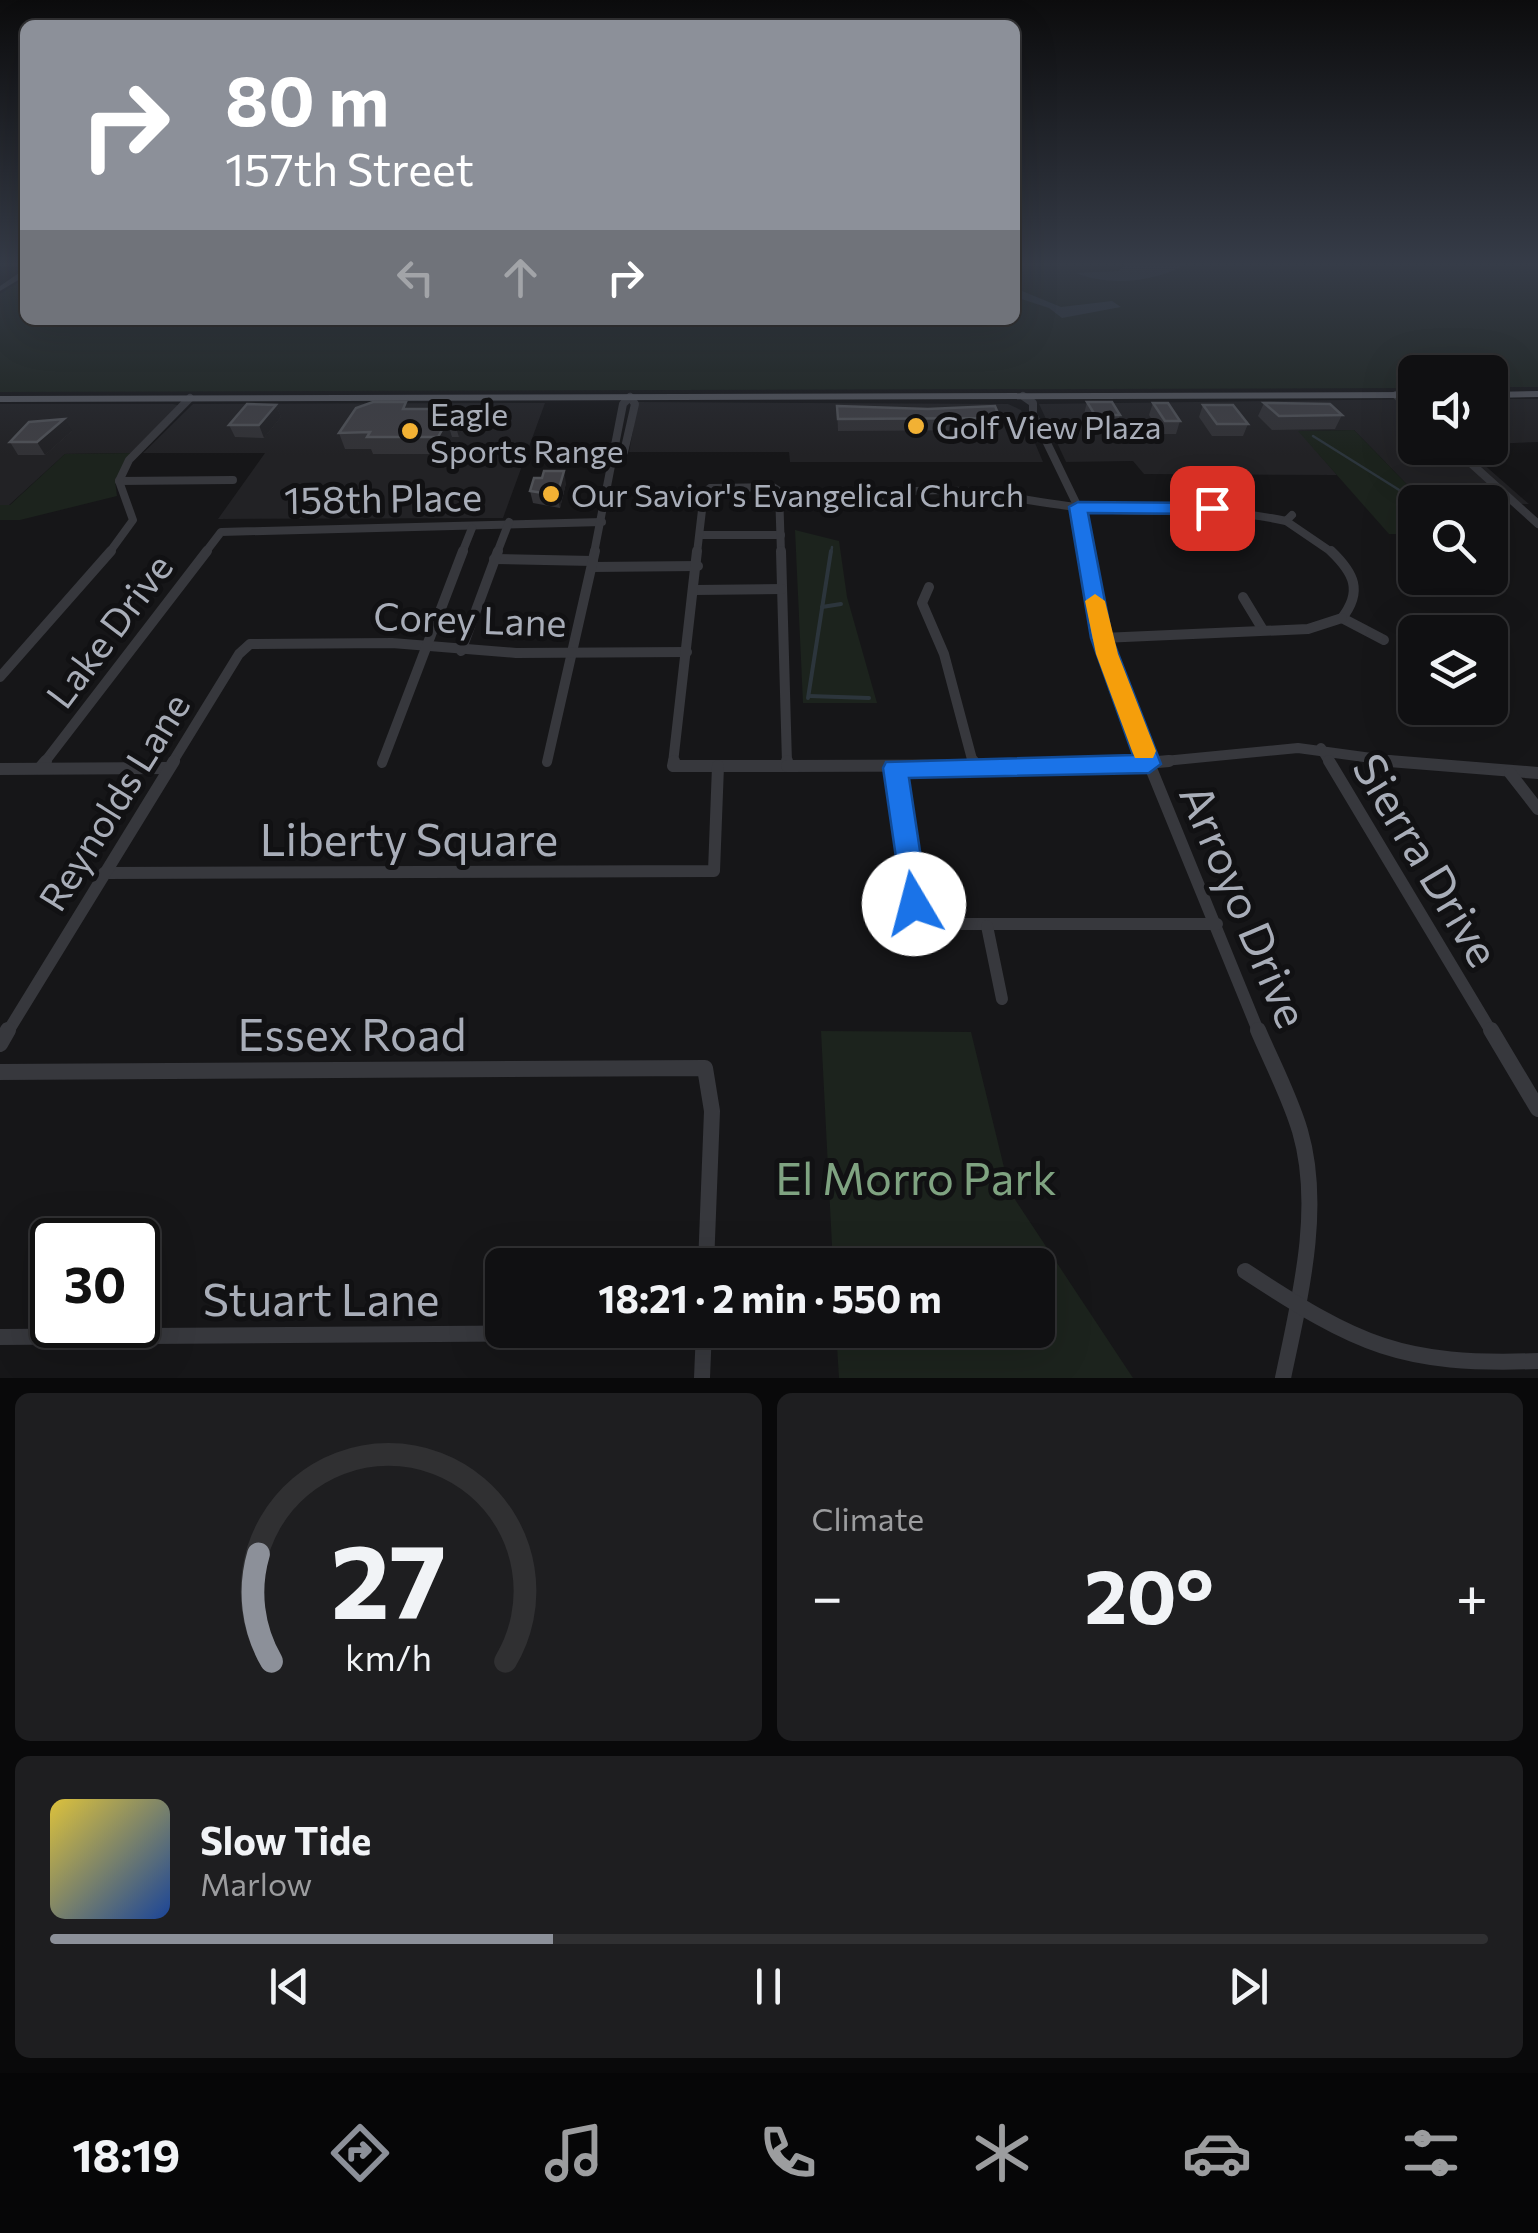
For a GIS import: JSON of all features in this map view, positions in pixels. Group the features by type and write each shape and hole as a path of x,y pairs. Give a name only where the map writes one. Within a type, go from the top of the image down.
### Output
{"main road":[{"path":"1508,394 1538,394"},
{"path":"0,399 1396,395"}],"street":[{"name":"Arroyo Drive","path":"1023,396 1021,405 1032,414 1078,507 1102,638 1149,764 1292,1108 1304,1148 1310,1197 1298,1306 1283,1378"},
{"path":"547,762 616,457 624,452 635,404 630,397"},
{"path":"0,677 125,535 133,520 119,480 129,460 190,398"},
{"path":"1473,465 1538,524"},
{"path":"119,480 234,480"},
{"path":"787,766 778,490 705,490 687,652 681,668 673,766 895,768 1149,764 1275,748 1321,748 1510,774 1538,773"},
{"path":"866,501 889,493 995,494 1078,507 1235,510 1289,518 1328,548 1352,573 1356,600 1342,618 1308,628 1102,638"},
{"path":"461,651 509,522"},
{"name":"158th Place","path":"224,531 602,522"},
{"path":"382,763 472,528"},
{"name":"Lake Drive","path":"40,768 224,531"},
{"path":"701,535 781,535"},
{"path":"494,560 698,566"},
{"path":"928,588 922,603 944,654 974,766"},
{"path":"694,590 782,589"},
{"path":"1244,597 1263,630"},
{"path":"1342,618 1384,640"},
{"name":"Corey Lane","path":"250,644 392,643 461,651 687,652"},
{"name":"Reynolds Lane","path":"0,1044 239,654 250,644"},
{"name":"Sierra Drive","path":"1321,748 1538,1109"},
{"name":"Liberty Square","path":"104,874 714,870 718,766"},
{"path":"0,769 168,768"},
{"path":"895,768 917,915 934,926 1217,924"},
{"path":"1510,774 1538,809"},
{"path":"987,926 1002,1000"},
{"name":"Essex Road","path":"0,1072 705,1068 712,1111 707,1248"},
{"path":"1245,1271 1298,1306 1395,1352 1436,1361 1538,1361"},
{"name":"Stuart Lane","path":"0,1337 485,1333"},
{"path":"702,1378 703,1348"}],"shaded area":[{"path":"1398,399 1398,465 1484,465 1507,485 1407,485 1354,430 1299,431 1337,475 1144,474 1133,461 1066,462 1039,404"},
{"path":"1508,399 1538,399 1538,442 1508,443"},
{"path":"638,402 1008,404 1021,410 1043,462 790,462 789,452 629,452"},
{"path":"545,403 503,518 218,519 265,453 143,453 193,404"},
{"path":"0,404 178,405 132,453 65,454 9,505 0,505"},
{"path":"1508,486 1529,504 1508,504"}],"green space":[{"path":"0,326 1538,326 1538,387 1508,387 1508,355 1398,355 1398,388 0,392"},
{"path":"1354,430 1407,485 1398,485 1398,534 1389,534 1298,431"},
{"path":"132,453 115,480 117,496 20,520 0,520 0,505 10,505 65,454"},
{"path":"795,530 839,541 847,597 877,703 803,703"},
{"name":"El Morro Park","path":"821,1031 971,1032 1010,1192 1047,1248 832,1248"},
{"name":"El Morro Park","path":"1055,1260 1133,1378 839,1378 837,1348 1055,1348"}],"building":[{"path":"373,402 406,402 403,409 460,409 438,437 339,433 356,408"},
{"path":"1087,402 1112,402 1120,415 1095,415"},
{"path":"1153,403 1168,403 1180,421 1165,421"},
{"path":"1264,403 1330,404 1342,415 1279,416"},
{"path":"247,404 276,405 259,425 229,425"},
{"path":"1203,405 1233,405 1248,424 1217,424"},
{"path":"837,406 995,406 1000,418 838,419"},
{"path":"64,419 37,442 10,442 29,422"},
{"path":"544,471 564,471 557,495 530,491 534,478 542,478"}],"waterway":[{"path":"1313,436 1398,489"},
{"path":"831,553 832,547"},
{"path":"822,607 831,551"},
{"path":"822,607 841,604"},
{"path":"808,698 822,607"},
{"path":"809,696 869,698"}],"slow traffic":[{"path":"1095,601 1107,654 1144,751"}],"place":[{"name":"Golf View Plaza","path":"916,426"},
{"name":"Eagle Sports Range","path":"410,431"},
{"name":"Our Savior's Evangelical Church","path":"551,494"}],"route":[{"path":"914,904 895,768 1149,764 1102,638 1078,507 1212,508"}]}
